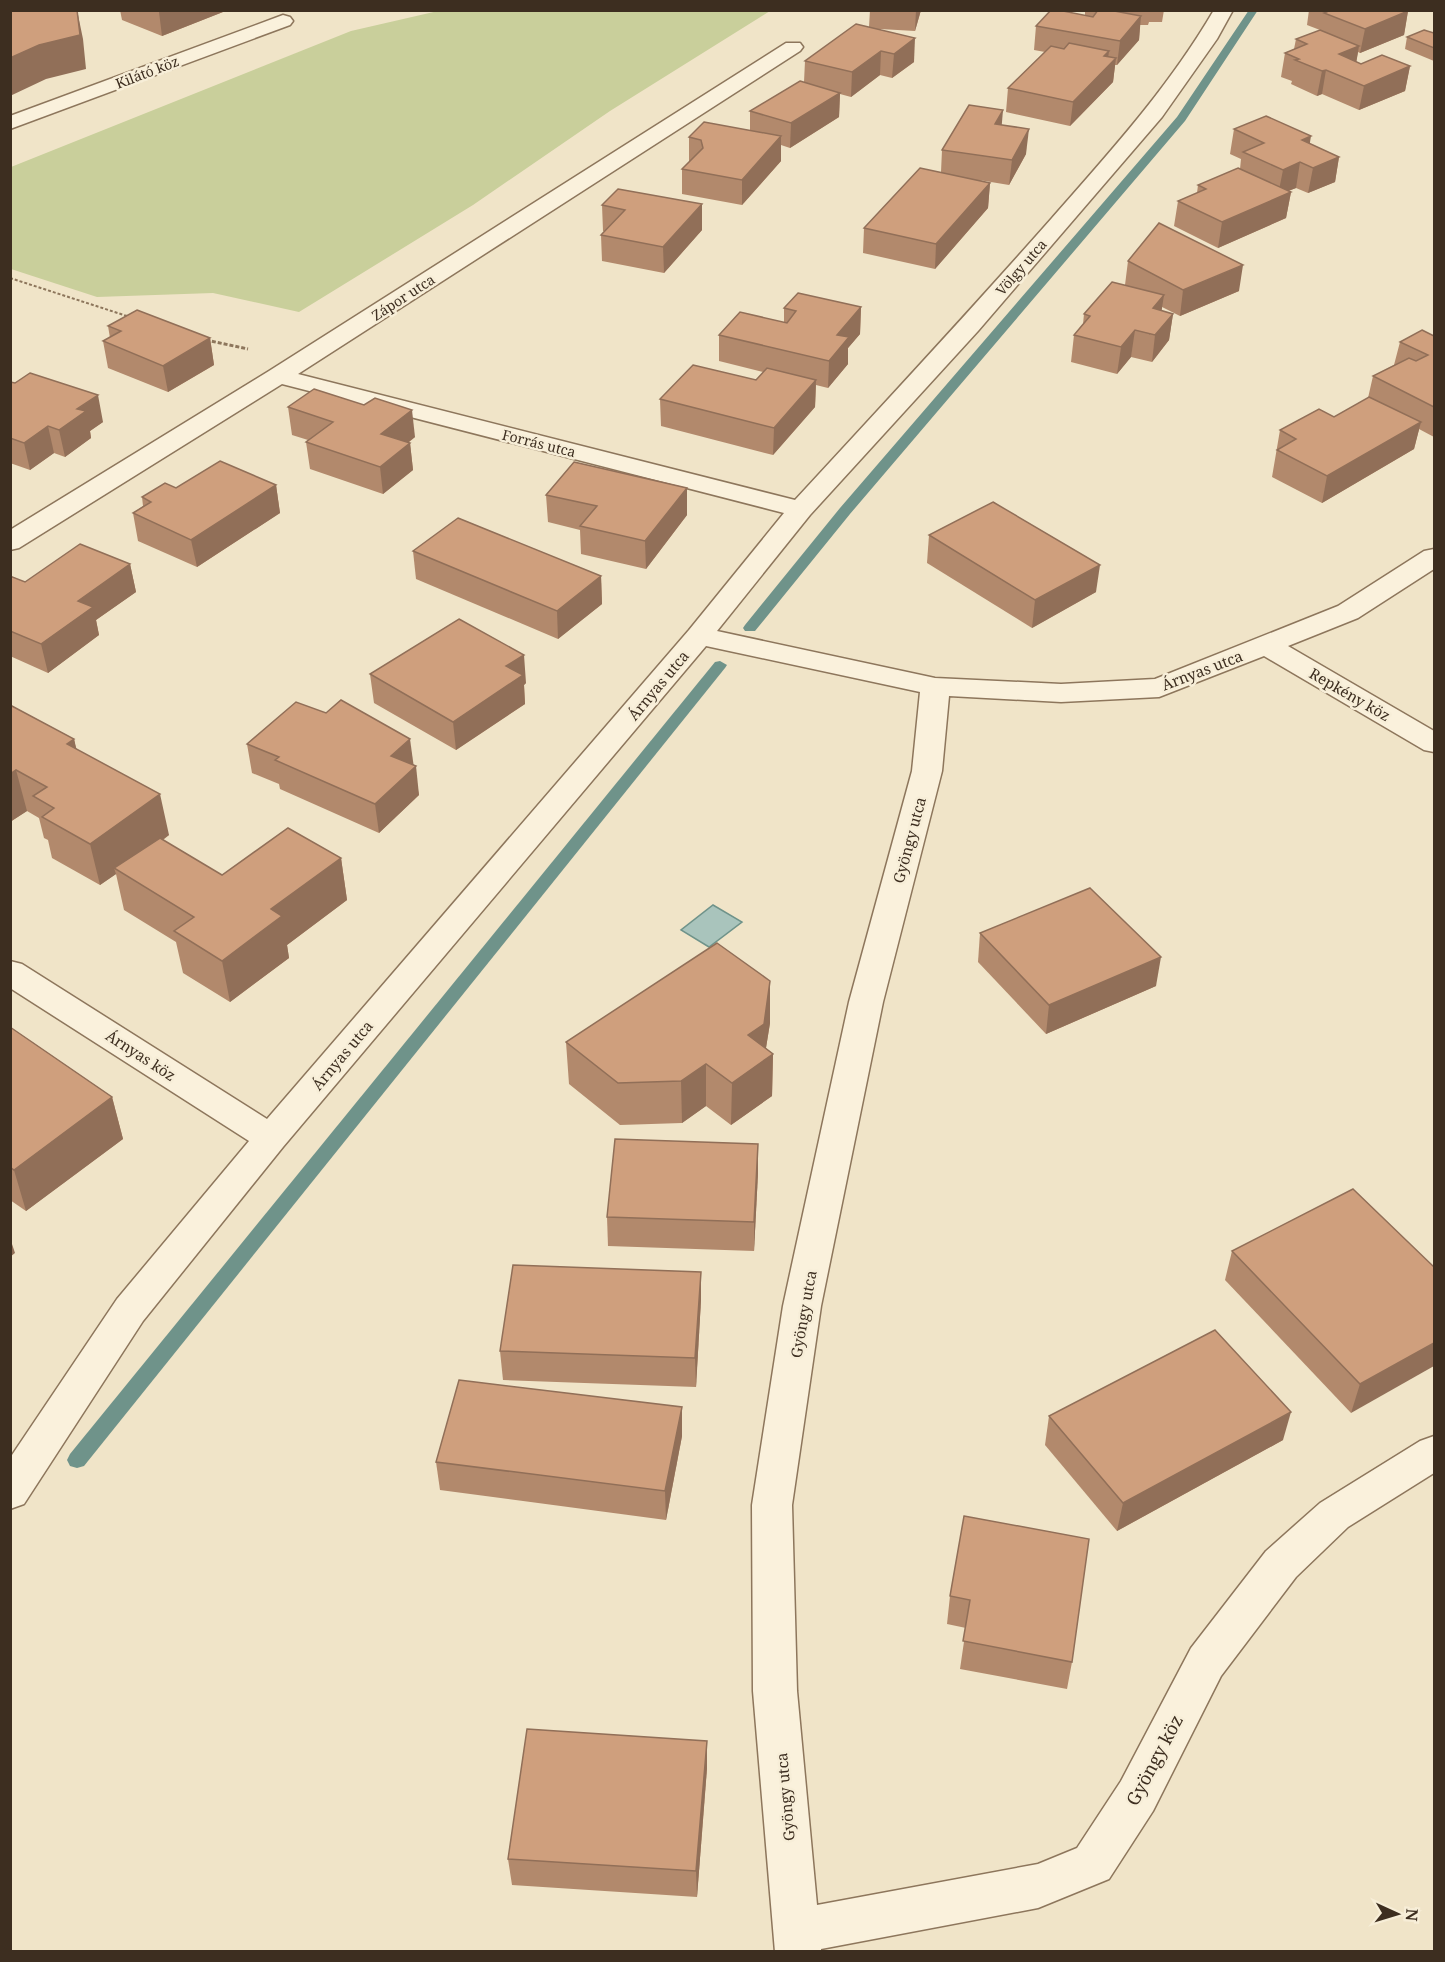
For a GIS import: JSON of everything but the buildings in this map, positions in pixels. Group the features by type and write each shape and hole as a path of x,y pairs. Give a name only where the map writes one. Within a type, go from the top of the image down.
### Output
{"street":[{"name":"Völgy utca","path":"801,509 970,326 1155,113 1207,39 1224,10"},
{"name":"Kilátó köz","path":"10,123 283,21"},
{"name":"Zápor utca","path":"10,542 278,376 793,47"},
{"name":"Forrás utca","path":"278,376 801,509"},
{"name":"Árnyas utca","path":"10,1492 130,1310 271,1138 699,636 801,509"},
{"name":"Árnyas utca","path":"699,636 935,687 1061,693 1159,688 1348,612 1434,557"},
{"name":"Repkény köz","path":"1265,645 1434,743"},
{"name":"Gyöngy utca","path":"798,1941 776,1691 772,1505 802,1306 866,1002 927,771 935,687"},
{"name":"Árnyas köz","path":"10,972 271,1138"},
{"name":"Gyöngy köz","path":"798,1941 1038,1886 1093,1864 1137,1797 1206,1662 1281,1564 1334,1515 1434,1453"}],"path":[{"path":"10,278 137,319"},
{"path":"201,339 263,352 278,376"}],"green space":[{"path":"438,11 770,11 610,111 473,205 299,312 213,293 97,297 11,269 11,167 351,31"}],"water":[{"path":"713,905 742,922 709,947 681,930"}],"waterway":[{"path":"750,628 845,511 1181,119 1254,10"},
{"path":"77,1460 720,665"}]}
